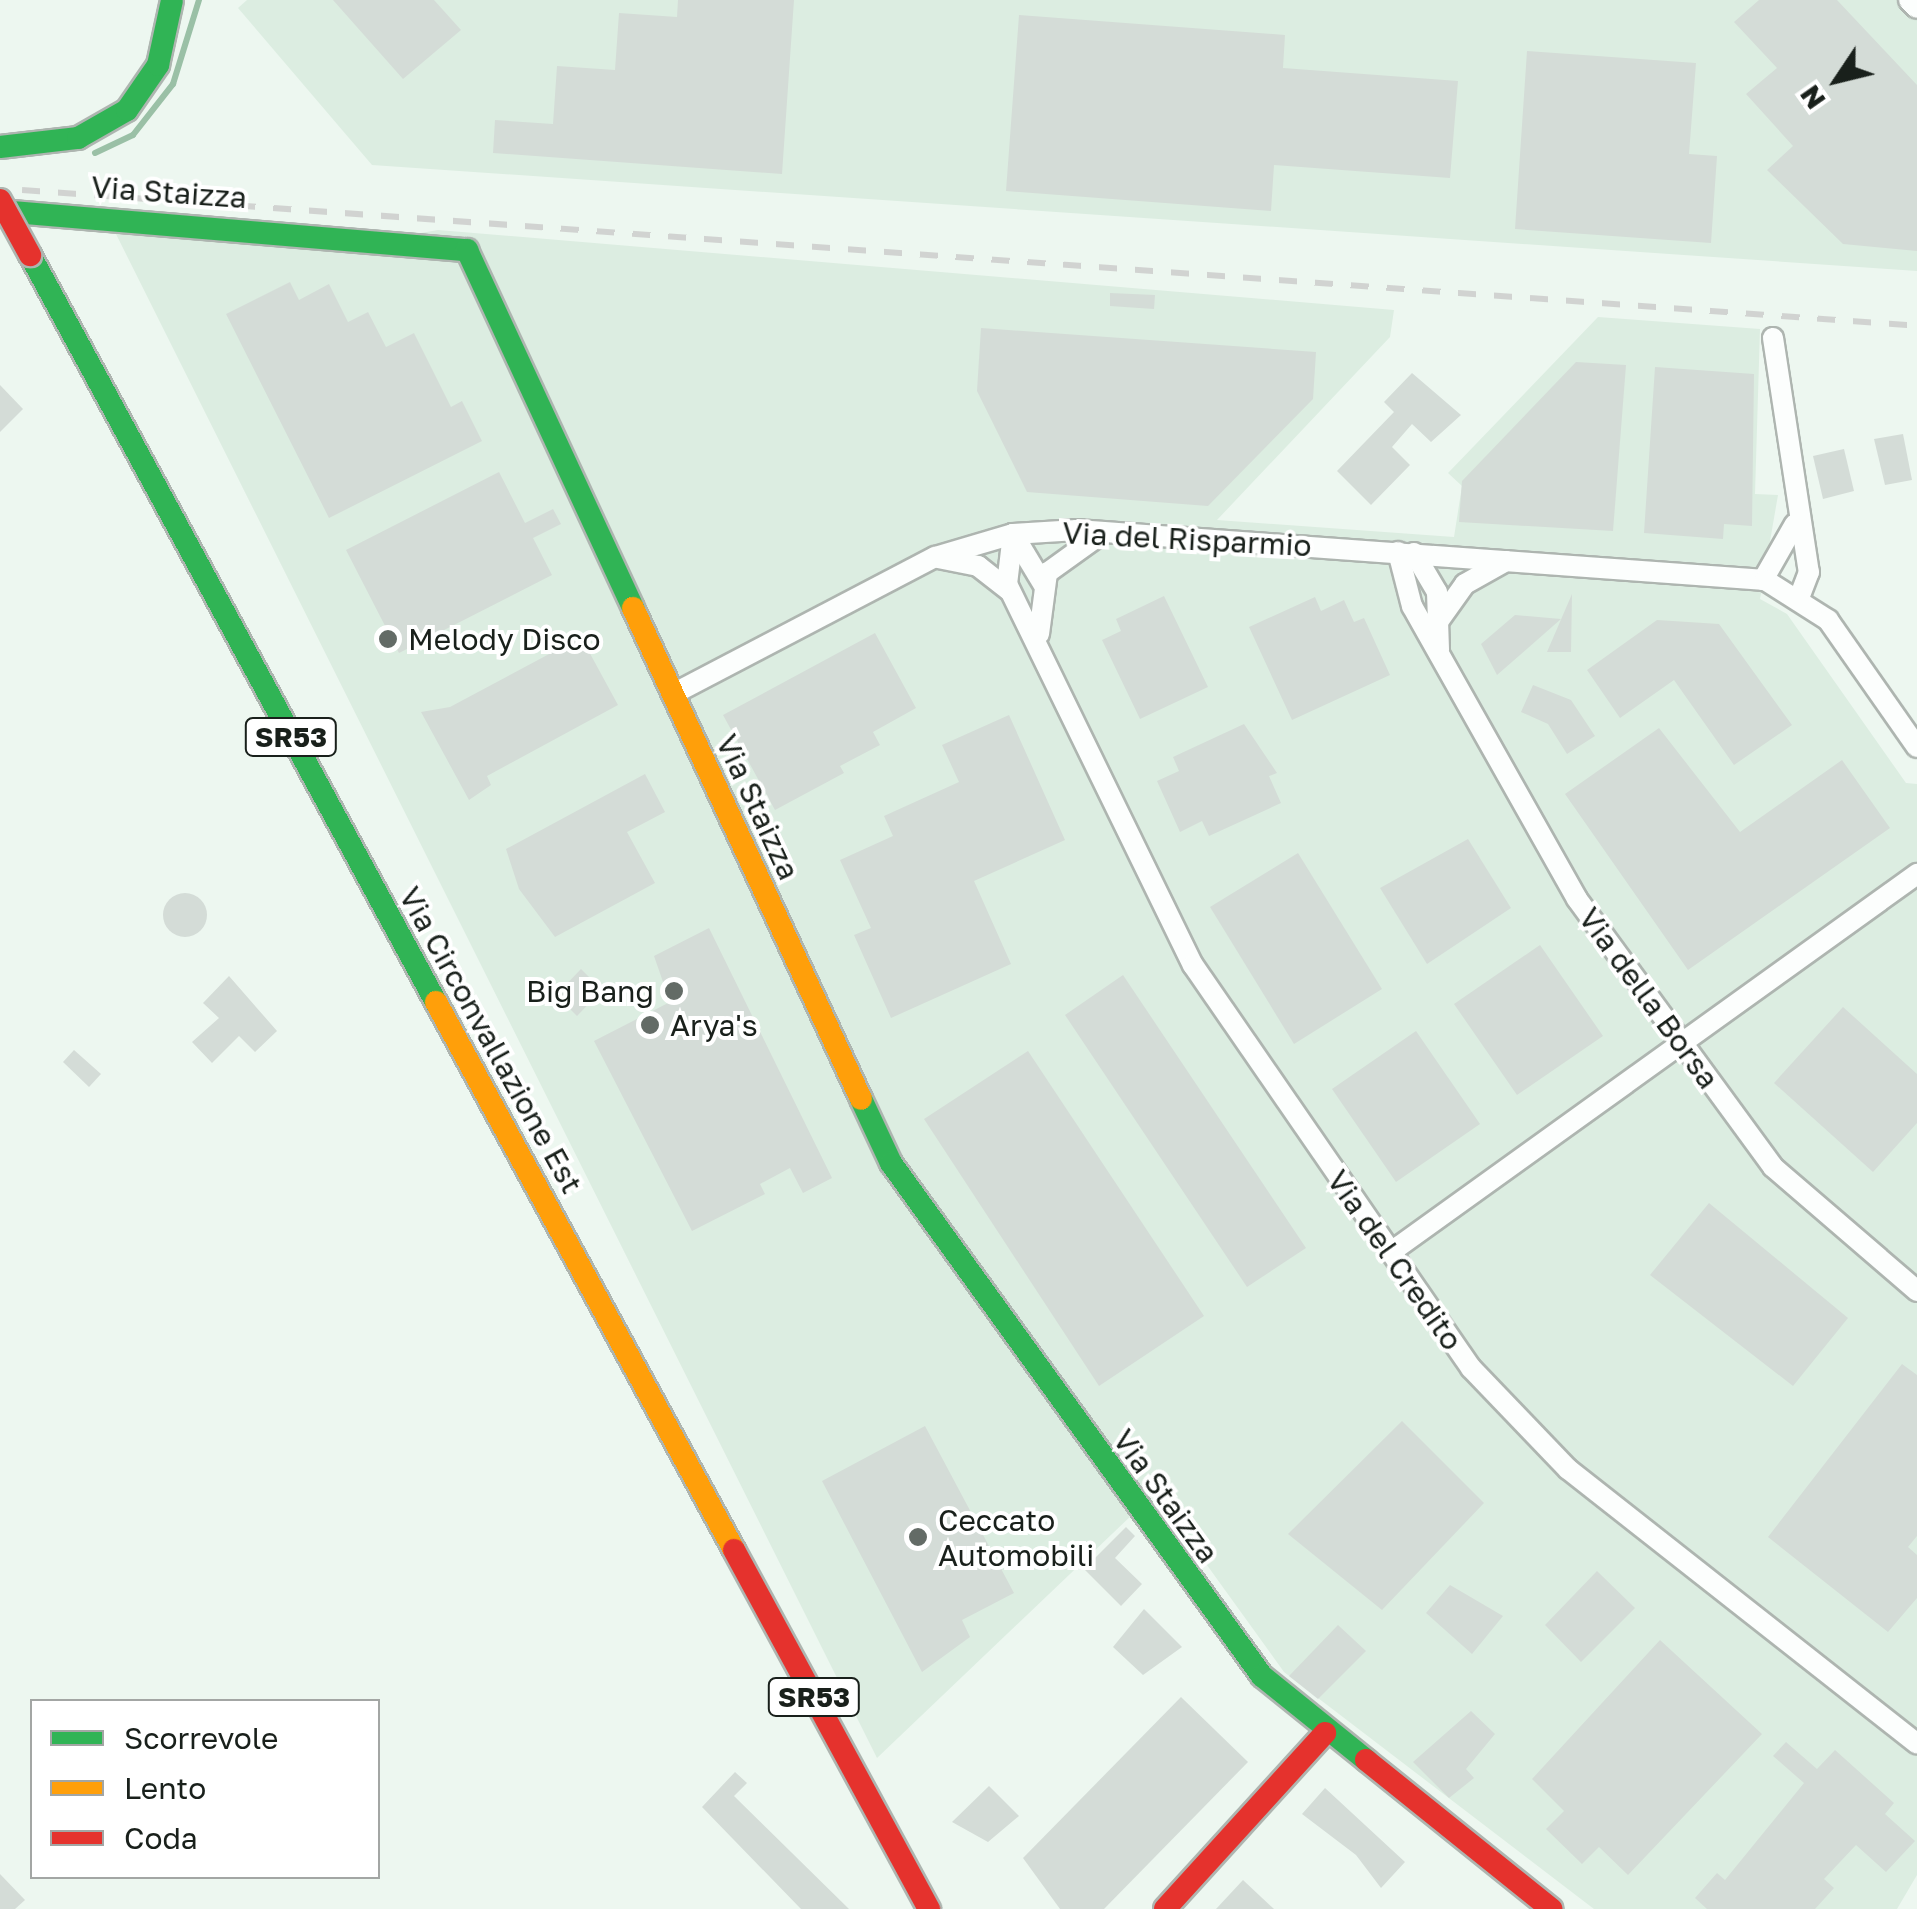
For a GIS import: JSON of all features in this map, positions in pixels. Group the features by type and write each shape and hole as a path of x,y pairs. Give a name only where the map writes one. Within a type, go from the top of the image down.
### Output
{"street":[{"path":"0,147 78,138 123,114 158,65 172,0"},
{"path":"1909,0 1917,8"},
{"name":"Via Circonvallazione Est","path":"0,200 929,1909"},
{"name":"Via Staizza","path":"0,211 466,248 892,1163 1230,1636 1325,1733 1551,1909"},
{"path":"1773,338 1796,518 1810,572 1800,596"},
{"path":"1763,580 1796,518"},
{"path":"1013,534 1042,584 1065,553 1108,532"},
{"name":"Via del Risparmio","path":"673,694 931,558 1013,534 1108,532 1737,575 1763,580 1800,596 1832,624 1917,747"},
{"path":"1010,592 1004,562 1013,534"},
{"name":"Via della Borsa","path":"1406,552 1434,582 1441,656"},
{"name":"Via della Borsa","path":"1406,552 1409,601 1538,841 1783,1178 1917,1291"},
{"name":"Via del Credito","path":"931,558 971,563 1010,592 1040,641 1202,981 1391,1252 1531,1437 1917,1744"},
{"path":"1438,624 1465,584 1518,559"},
{"name":"Via del Credito","path":"1040,641 1042,584"},
{"path":"1391,1252 1917,874"},
{"path":"1165,1909 1325,1733"},
{"path":"916,1885 941,1909"}],"shaded area":[{"path":"247,0 1917,0 1917,271 372,165 238,8"},
{"path":"438,230 1394,310 1390,337 1217,520 1454,537 1462,486 1448,473 1598,317 1760,329 1755,494 1778,495 1760,599 1787,614 1906,783 1917,784 1917,1875 1897,1909 1594,1909 1284,1672 1155,1493 877,1758 115,232 341,247"}],"building":[{"path":"333,0 434,0 461,30 403,79"},
{"path":"678,0 794,0 782,174 493,153 495,120 553,124 557,66 615,70 619,13 677,17"},
{"path":"1759,0 1837,0 1917,85 1917,251 1843,244 1767,170 1793,146 1746,94 1777,68 1734,22"},
{"path":"1019,15 1285,35 1283,68 1458,81 1450,178 1274,165 1271,211 1006,191"},
{"path":"1527,51 1696,63 1689,154 1717,156 1711,243 1515,229"},
{"path":"290,282 299,300 329,284 348,322 368,312 386,347 414,333 451,407 462,401 482,441 329,518 226,314"},
{"path":"1110,293 1155,295 1154,309 1110,306"},
{"path":"981,328 1316,352 1313,399 1208,506 1027,492 977,391"},
{"path":"1576,362 1626,365 1613,531 1459,522 1462,481"},
{"path":"1655,367 1754,374 1752,526 1724,524 1723,539 1644,533"},
{"path":"1412,373 1461,415 1431,442 1412,424 1392,447 1410,465 1371,505 1337,471 1394,412 1384,402"},
{"path":"0,385 23,409 0,432"},
{"path":"1903,434 1912,480 1885,485 1874,439"},
{"path":"1844,449 1854,491 1823,499 1813,456"},
{"path":"499,472 525,523 553,509 561,524 533,538 552,575 399,653 346,550"},
{"path":"1572,594 1571,652 1547,652"},
{"path":"1164,596 1208,687 1140,719 1102,640 1121,631 1116,619"},
{"path":"1315,597 1321,611 1344,600 1354,622 1364,618 1390,675 1292,720 1249,627"},
{"path":"1515,615 1561,619 1497,675 1481,644"},
{"path":"1657,620 1719,624 1792,725 1734,765 1674,680 1620,718 1587,670"},
{"path":"875,633 916,708 873,732 880,745 840,766 844,773 775,810 723,715"},
{"path":"581,637 618,705 487,776 491,785 469,800 421,712 450,707"},
{"path":"1533,685 1571,700 1595,736 1567,754 1548,724 1521,712"},
{"path":"1009,715 1065,840 974,881 1011,964 891,1018 854,935 871,928 840,860 893,836 884,816 959,782 942,745"},
{"path":"1244,724 1277,773 1269,776 1281,803 1209,836 1202,821 1180,832 1157,781 1179,771 1173,757"},
{"path":"1659,728 1740,832 1842,760 1890,828 1688,970 1565,794"},
{"path":"645,774 665,812 627,832 655,883 555,937 519,889 506,849"},
{"path":"1468,839 1511,908 1427,964 1380,888"},
{"path":"1298,853 1382,989 1294,1044 1210,907"},
{"path":"185,893 201,899 207,915 201,931 185,937 169,931 163,915 169,899"},
{"path":"709,928 832,1178 803,1193 790,1168 760,1184 765,1194 692,1231 594,1041 670,1002 654,956"},
{"path":"1540,945 1603,1036 1517,1095 1454,1004"},
{"path":"581,969 602,990 577,1016 556,995"},
{"path":"1123,975 1306,1248 1247,1287 1065,1015"},
{"path":"229,976 277,1031 255,1052 239,1036 212,1063 192,1042 219,1018 203,1003"},
{"path":"1843,1007 1917,1074 1917,1123 1873,1172 1774,1083"},
{"path":"1416,1031 1480,1124 1396,1182 1332,1089"},
{"path":"74,1050 101,1074 89,1087 63,1062"},
{"path":"1028,1051 1204,1316 1099,1386 924,1119"},
{"path":"1709,1203 1848,1318 1793,1386 1650,1275"},
{"path":"1902,1364 1917,1375 1917,1536 1908,1547 1917,1555 1917,1598 1888,1632 1768,1537"},
{"path":"1402,1421 1484,1503 1382,1610 1288,1534"},
{"name":"Ceccato Automobili","path":"925,1426 1014,1593 962,1620 970,1637 922,1672 822,1481"},
{"path":"1126,1527 1135,1536 1115,1558 1142,1584 1121,1606 1084,1569"},
{"path":"1597,1571 1635,1608 1581,1662 1545,1625"},
{"path":"1450,1585 1503,1616 1472,1654 1426,1613"},
{"path":"1144,1609 1182,1647 1143,1675 1113,1647"},
{"path":"1338,1625 1366,1651 1318,1699 1289,1676"},
{"path":"1660,1640 1762,1734 1628,1875 1599,1847 1582,1864 1546,1829 1564,1811 1532,1779"},
{"path":"1181,1697 1248,1762 1104,1909 1060,1909 1023,1858"},
{"path":"1471,1711 1495,1734 1466,1769 1474,1778 1449,1798 1413,1762"},
{"path":"1786,1742 1817,1769 1835,1750 1894,1803 1885,1814 1915,1841 1886,1872 1856,1845 1824,1879 1834,1888 1815,1909 1707,1909 1695,1898 1717,1873 1725,1880 1804,1783 1773,1756"},
{"path":"735,1772 747,1783 734,1796 849,1909 801,1909 702,1807"},
{"path":"989,1786 1019,1816 988,1842 952,1822"},
{"path":"1325,1788 1405,1862 1381,1888 1356,1855 1302,1814"},
{"path":"0,1874 25,1900 15,1909 0,1909"},
{"path":"1243,1880 1274,1909 1216,1909"}],"waterway":[{"path":"95,153 133,135 173,84 199,0"}],"railway":[{"path":"22,190 1917,326"}],"traffic: fast":[{"path":"0,147 78,138 127,110 158,65 172,0"},
{"path":"0,211 467,250 633,608"},
{"path":"30,255 436,1002"},
{"path":"861,1099 891,1163 1262,1676 1366,1760"}],"traffic: slow":[{"path":"633,608 861,1099"},
{"path":"436,1002 734,1550"}],"traffic: jam":[{"path":"0,200 30,255"},
{"path":"734,1550 929,1909"},
{"path":"1165,1909 1325,1733"},
{"path":"1366,1760 1551,1909"}],"place":[{"name":"Melody Disco","path":"388,639"},
{"name":"Big Bang","path":"674,991"},
{"name":"Arya's","path":"650,1025"},
{"name":"Ceccato Automobili","path":"918,1537"}]}
